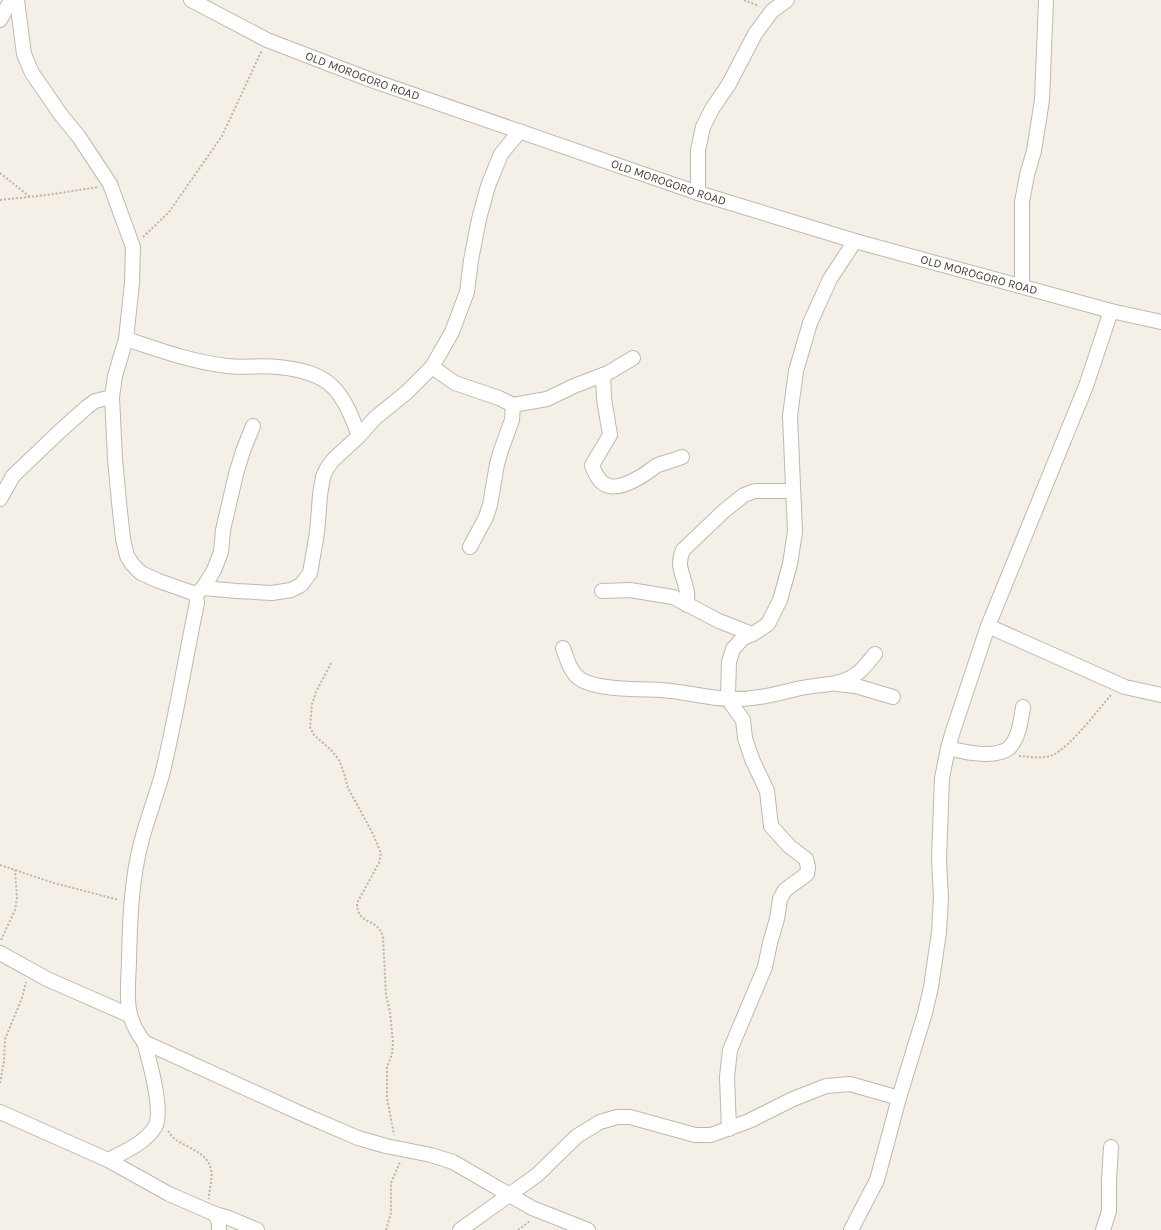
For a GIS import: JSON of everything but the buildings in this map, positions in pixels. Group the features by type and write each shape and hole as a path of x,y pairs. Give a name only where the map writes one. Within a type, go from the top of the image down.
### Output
{"street":[{"path":"0,20 11,0"},
{"path":"17,0 24,54 32,73 61,115 79,137 110,184 133,247 132,283 126,339 115,376 112,397 115,459 123,539 127,556 133,565 141,572 159,581 199,591 272,593 291,590 301,586 310,574 314,556 323,477 327,468 359,436 374,418 407,392 432,367 452,332 467,292 471,260 479,219 488,186 501,154 520,131"},
{"name":"OLD MOROGORO ROAD","path":"191,0 266,40 372,80 698,193 855,241 1111,311 1161,322"},
{"path":"698,193 698,150 703,127 712,108 729,84 755,34 772,11 787,0"},
{"path":"1022,286 1022,202 1027,175 1034,151 1042,100 1046,0"},
{"path":"729,1129 726,1077 730,1050 765,967 770,943 778,919 780,899 785,890 807,874 808,867 806,859 789,846 771,826 767,791 752,759 745,738 743,720 732,705 730,699 727,686 729,662 733,649 743,638 768,624 780,600 790,564 795,532 790,416 796,371 810,323 827,287 855,241"},
{"path":"851,1230 878,1180 899,1098 925,1013 939,932 941,898 940,859 942,778 948,748 988,626 1086,386 1111,311"},
{"path":"126,339 165,352 227,366 278,367 313,373 325,380 339,393 349,410 359,436"},
{"path":"432,367 455,383 499,398 513,405 547,399 574,386 603,375 633,358"},
{"path":"603,375 604,399 610,434 592,465 605,486 609,487 624,484 638,478 658,465 682,457"},
{"path":"0,499 13,476 87,407 95,402 112,397"},
{"path":"470,547 486,517 490,505 497,464 512,420 513,405"},
{"path":"108,1160 133,1147 150,1133 156,1125 158,1115 150,1065 144,1042 135,1031 129,1015 130,901 142,839 162,776 199,591 214,570 220,552 223,530 236,474 253,426"},
{"path":"687,605 687,589 679,561 683,550 724,511 744,495 759,490 793,491"},
{"path":"602,591 630,590 673,597 719,621 752,634"},
{"path":"988,626 1120,685 1161,695"},
{"path":"563,648 573,674 580,680 590,684 616,688 663,690 730,699 764,697 801,688 830,684 859,672 875,654"},
{"path":"830,684 856,686 893,697"},
{"path":"948,748 969,753 987,754 1002,751 1008,748 1014,741 1019,730 1023,707"},
{"path":"0,953 26,969 129,1015"},
{"path":"144,1042 358,1138 431,1155 452,1162 532,1208 588,1230"},
{"path":"460,1230 538,1175 577,1136 600,1122 617,1117 630,1117 695,1135 712,1135 749,1121 793,1099 826,1086 850,1084 899,1098"},
{"path":"0,1112 46,1134 108,1160 169,1194 257,1230"},
{"path":"1103,1230 1109,1211 1111,1147"},
{"path":"215,1214 219,1222 219,1230"}],"path":[{"path":"744,0 772,11"},
{"path":"133,247 169,212 222,136 266,40"},
{"path":"0,173 30,196"},
{"path":"0,200 72,192 110,184"},
{"path":"331,663 316,692 312,704 310,728 314,735 332,751 339,760 348,788 372,832 381,854 379,863 357,904 357,910 363,919 376,925 381,931 383,937 386,995 390,1012 393,1043 392,1054 388,1067 387,1098 392,1129 401,1158 392,1184 391,1213 386,1230"},
{"path":"1016,756 1039,758 1053,755 1076,735 1120,685"},
{"path":"0,865 84,892 130,901"},
{"path":"0,943 15,910 17,898 15,870"},
{"path":"0,1083 4,1061 5,1039 24,991 26,984 26,969"},
{"path":"158,1115 175,1139 205,1158 210,1164 212,1172 209,1190 210,1203 215,1214"}]}
